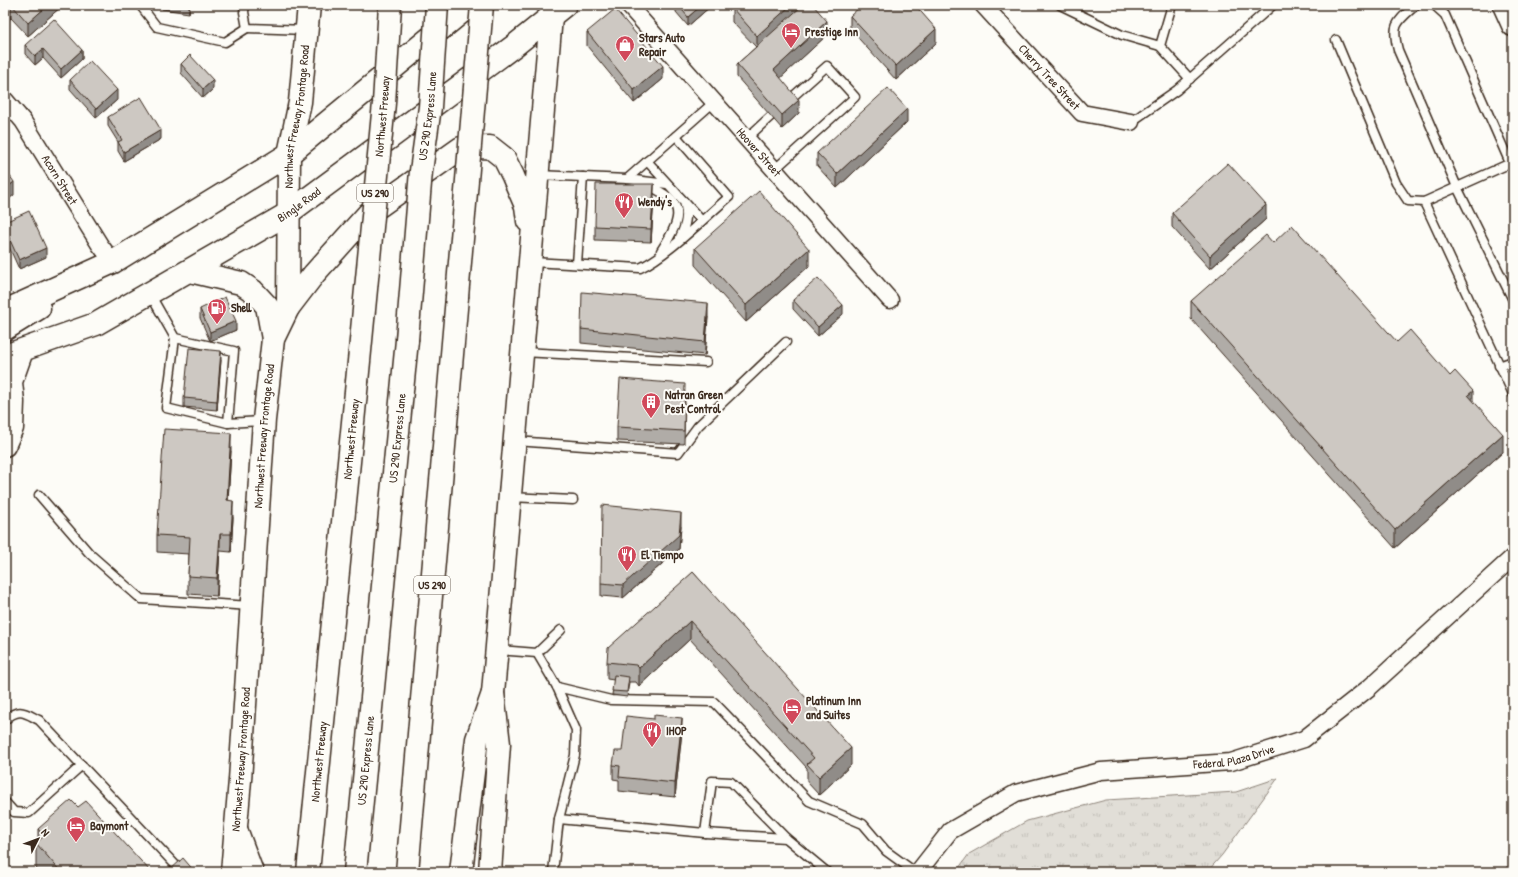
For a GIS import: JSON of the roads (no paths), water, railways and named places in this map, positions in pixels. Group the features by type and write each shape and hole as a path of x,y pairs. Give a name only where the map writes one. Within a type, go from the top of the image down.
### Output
{"main road":[{"name":"Northwest Freeway Frontage Road","path":"232,872 264,420 273,339 288,308 287,214 289,154 300,102 309,5"},
{"name":"Northwest Freeway","path":"308,872 384,103 390,5"},
{"name":"US 290 Express Lane","path":"355,872 407,340 421,171 430,99 437,5"},
{"path":"5,329 104,266 289,154 470,5"},
{"name":"US 290","path":"407,872 482,5"},
{"path":"1504,5 1513,25"},
{"path":"490,872 499,744 493,693 537,174 556,9"},
{"name":"Bingle Road","path":"14,354 96,324 287,214 514,46 556,9"},
{"path":"288,308 314,274 368,214 462,148 490,147 504,158 526,206 530,254"},
{"path":"5,311 104,266"},
{"path":"190,271 242,283 253,291 267,306 273,339"},
{"path":"460,872 477,740 493,693"},
{"path":"236,830 252,872"}],"street":[{"name":"Hoover Street","path":"628,5 890,300"},
{"name":"Cherry Tree Street","path":"983,5 1082,113 1131,122"},
{"name":"Acorn Street","path":"5,100 23,122 100,245 104,266"},
{"path":"5,446 13,428 14,402 12,382 14,354"},
{"name":"Federal Plaza Drive","path":"917,872 950,831 1016,793 1101,771 1231,762 1304,739 1370,687 1513,557"}],"lane":[{"path":"140,5 157,27 225,42 247,28 306,30"},
{"path":"245,5 244,12 247,28"},
{"path":"1060,5 1122,35 1160,46 1190,79"},
{"path":"1160,46 1172,5"},
{"path":"1131,122 1178,90 1273,5"},
{"path":"1416,5 1399,20 1394,33 1398,50 1457,187 1513,300"},
{"path":"1336,40 1396,183 1408,202 1424,202 1512,165 1445,15 1434,5"},
{"path":"774,170 855,97 827,66 788,101"},
{"path":"631,179 647,161 714,102"},
{"path":"746,139 771,116"},
{"path":"530,254 577,264 640,268 656,258 679,240 729,196 676,136"},
{"path":"647,161 701,220"},
{"path":"537,174 631,179 667,184"},
{"path":"577,264 583,176"},
{"path":"631,179 663,192 676,205 678,212 675,227 656,258"},
{"path":"679,240 686,222 687,211 684,202"},
{"path":"1424,202 1513,394"},
{"path":"149,293 175,338 166,408 228,423 264,420"},
{"path":"175,338 234,351 228,423"},
{"path":"515,441 678,453 698,426 786,342"},
{"path":"522,352 706,362"},
{"path":"1500,366 1513,361"},
{"path":"39,495 90,554 142,599 252,606"},
{"path":"509,497 573,500"},
{"path":"497,650 537,653 561,630"},
{"path":"537,653 557,687 576,730 574,755 559,819 553,872"},
{"path":"557,687 611,700 714,702 809,800 862,824 886,851 917,872"},
{"path":"5,720 12,713 22,712 39,720 182,872"},
{"path":"5,802 14,812 29,813 82,765"},
{"path":"705,833 712,781 730,782 786,838 827,872"},
{"path":"559,819 705,833 786,838"}],"place":[{"name":"Prestige Inn","path":"791,49"},
{"name":"Stars Auto Repair","path":"625,62"},
{"name":"Wendy's","path":"624,219"},
{"name":"Shell","path":"217,325"},
{"name":"Natran Green Pest Control","path":"651,419"},
{"name":"El Tiempo","path":"627,572"},
{"name":"Platinum Inn and Suites","path":"792,725"},
{"name":"IHOP","path":"652,748"},
{"name":"Baymont","path":"76,843"}]}
